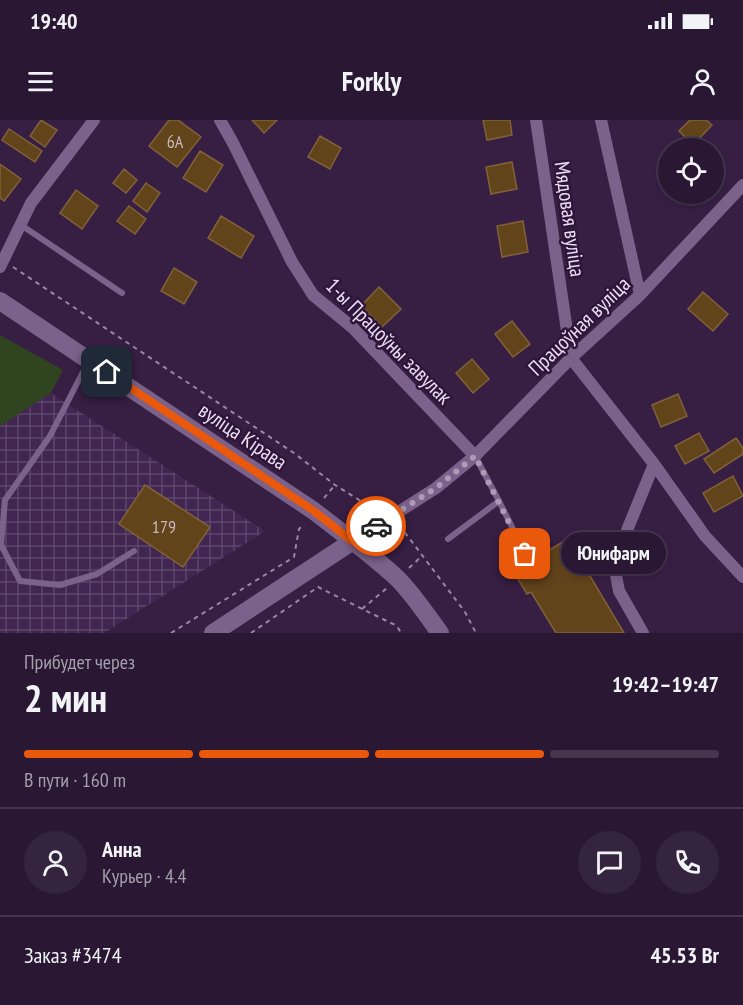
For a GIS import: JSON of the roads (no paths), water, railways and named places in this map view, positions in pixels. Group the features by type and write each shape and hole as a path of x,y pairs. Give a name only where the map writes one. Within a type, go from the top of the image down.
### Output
{"main road":[{"name":"вуліца Кірава","path":"0,301 314,511 397,579 417,601 440,633"},
{"path":"213,633 352,541"}],"street":[{"path":"2,264 32,203 94,120"},
{"name":"1-ы Працоўны завулак","path":"220,120 292,262 313,295 353,328 475,456"},
{"name":"Мядовая вуліца","path":"536,120 571,358"},
{"path":"601,120 640,295"},
{"name":"Працоўная вуліца","path":"352,541 436,488 475,456 571,358 640,295 743,185"},
{"path":"571,358 654,464 705,536 743,577"},
{"path":"643,633 620,591 615,570 619,549 654,464"}],"lane":[{"path":"21,224 122,293"},
{"path":"89,360 50,436 5,500 1,545 20,581 60,585 96,574 134,551"},
{"path":"475,456 525,554"},
{"path":"448,539 499,501"}],"place":[{"name":"Юнифарм","path":"525,554"}]}
